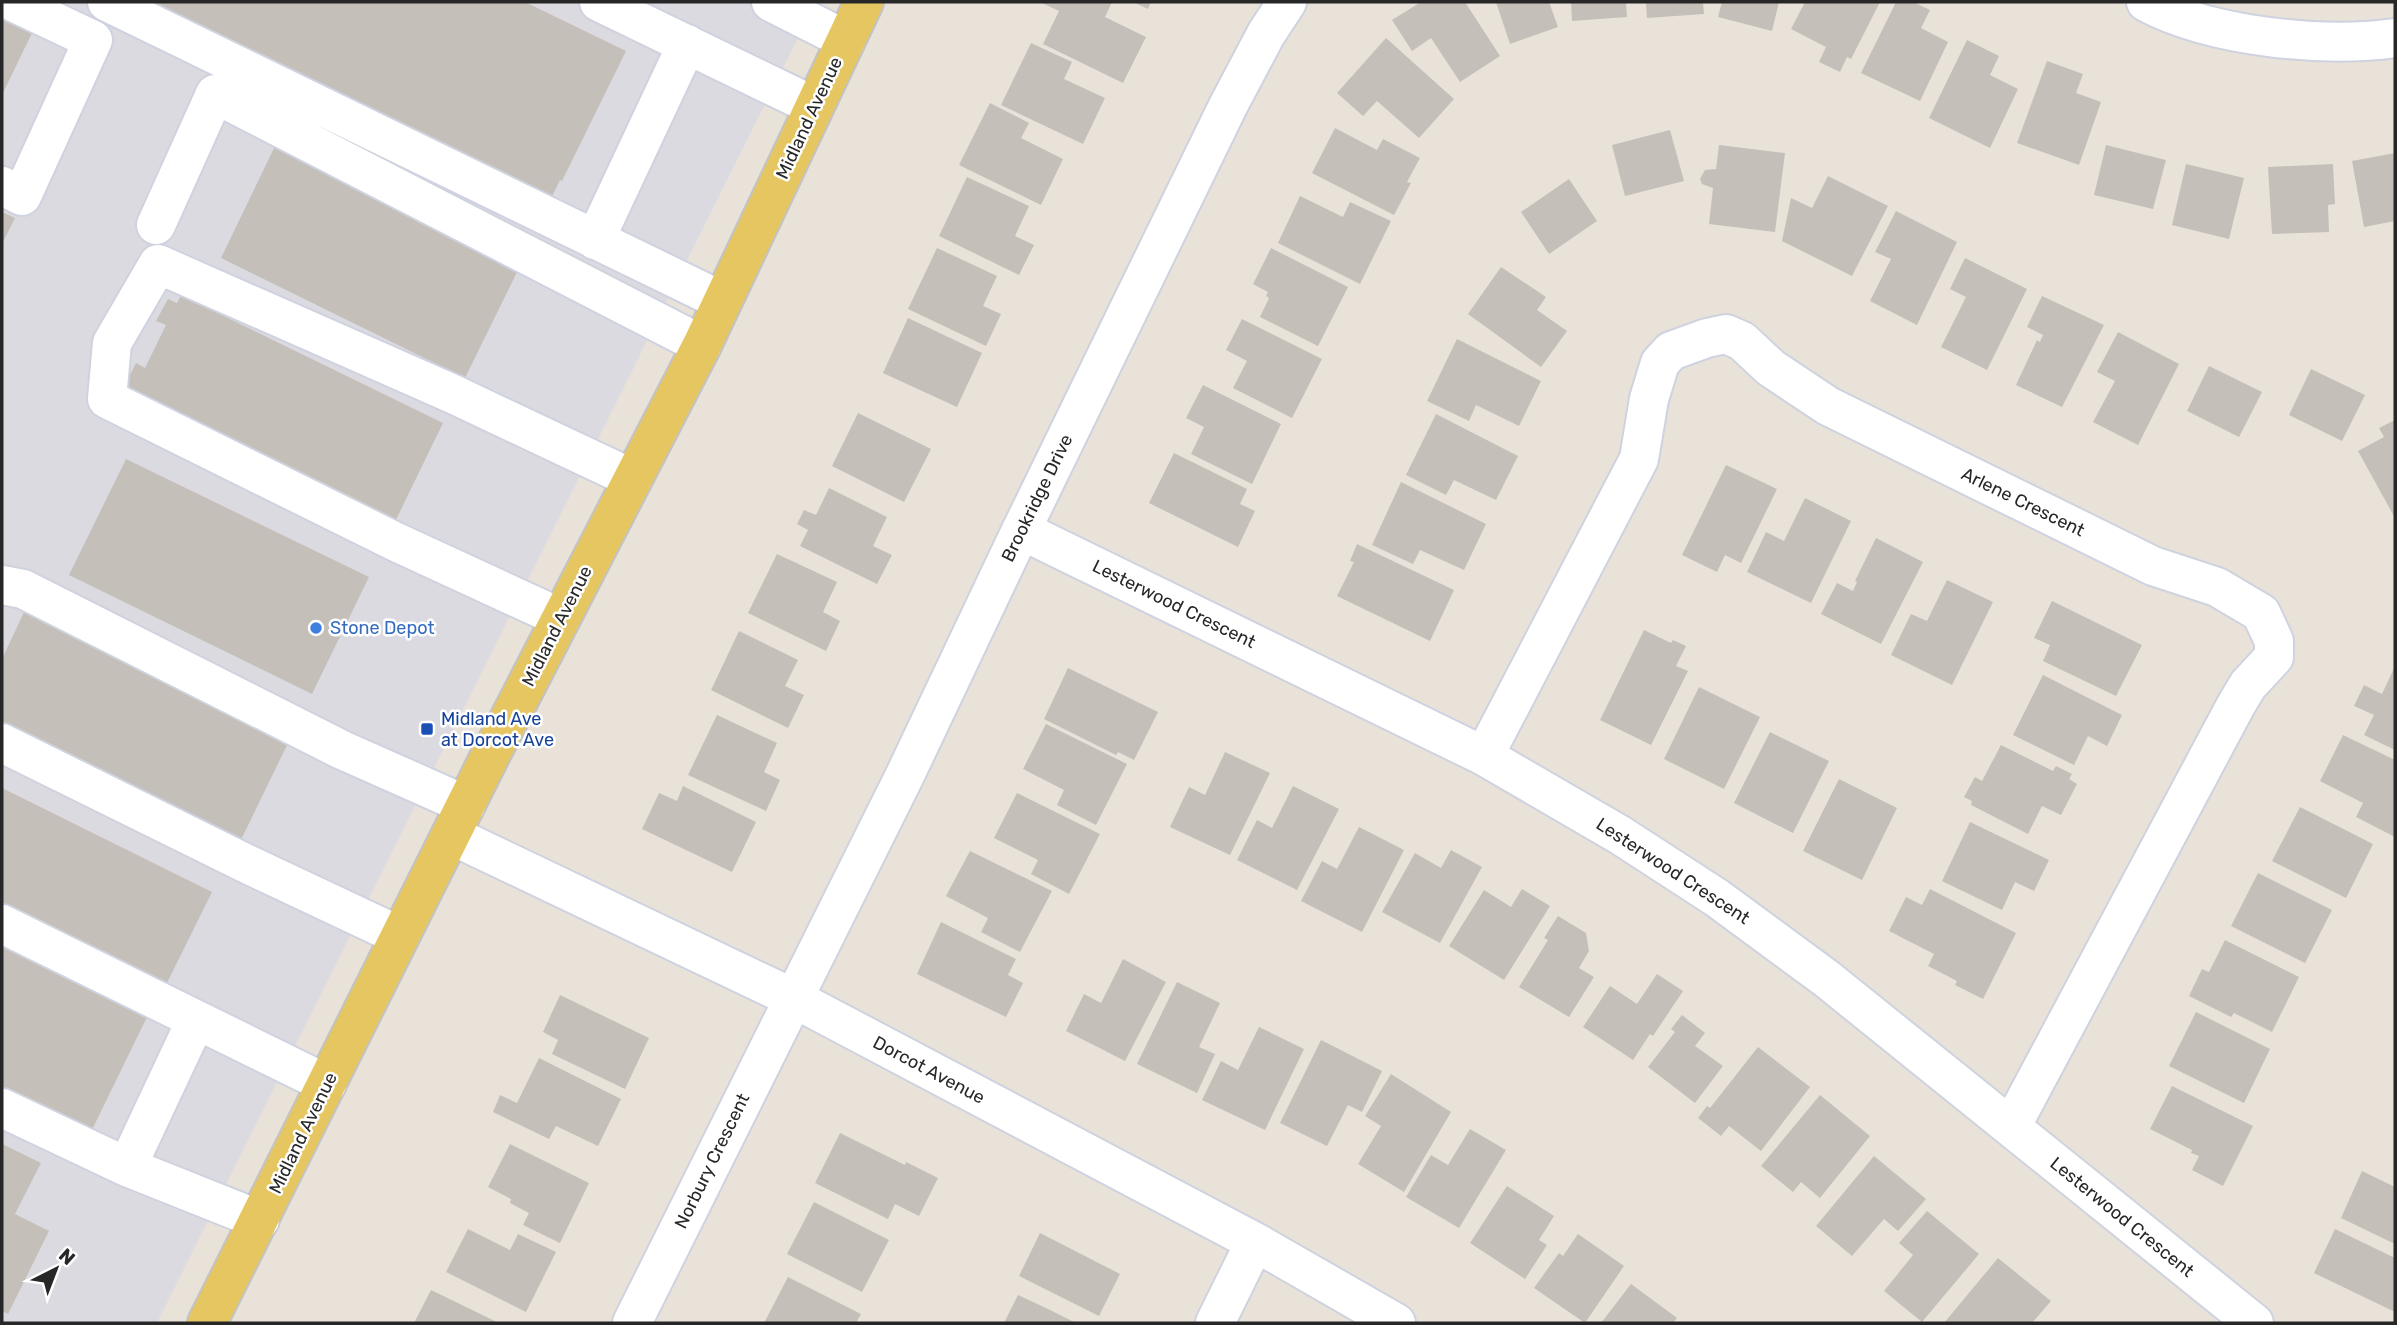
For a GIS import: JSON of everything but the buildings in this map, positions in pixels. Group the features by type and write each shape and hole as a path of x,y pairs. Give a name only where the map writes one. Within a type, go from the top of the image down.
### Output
{"main road":[{"name":"Midland Avenue","path":"206,1323 561,618 702,345 864,2"}],"street":[{"path":"2,186 22,195 93,40 13,2"},
{"path":"107,2 722,302"},
{"path":"599,2 814,106"},
{"path":"771,2 846,40"},
{"name":"Brookridge Drive","path":"793,998 905,775 1228,106 1266,34 1287,2"},
{"path":"2146,2 2205,25 2293,40 2336,42 2395,38"},
{"path":"595,240 687,44"},
{"path":"156,225 215,94 702,345"},
{"path":"561,618 396,542 107,399 112,343 158,264 453,394 633,479"},
{"name":"Arlene Crescent","path":"1484,756 1639,459 1649,399 1660,363 1671,351 1726,334 1742,341 1771,368 1828,406 2152,566 2217,587 2261,613 2274,641 2274,657 2248,685 2225,725 2011,1127"},
{"name":"Lesterwood Crescent","path":"1021,530 1484,756 1576,808 1717,898 1827,979 2254,1323"},
{"name":"Dorcot Avenue","path":"2,585 23,589 342,750 459,820 1255,1242 1396,1323"},
{"path":"2,743 243,862 395,948"},
{"path":"2,772 395,948"},
{"path":"2,924 327,1084"},
{"name":"Norbury Crescent","path":"632,1323 793,998"},
{"path":"127,1167 189,1035"},
{"path":"2,1108 127,1167 260,1220"},
{"path":"1215,1323 1255,1242"}],"shaded area":[{"path":"2,2 816,2 157,1323 2,1323"}],"place":[{"name":"Stone Depot","path":"316,628"},
{"name":"Midland Ave at Dorcot Ave","path":"427,729"}]}
